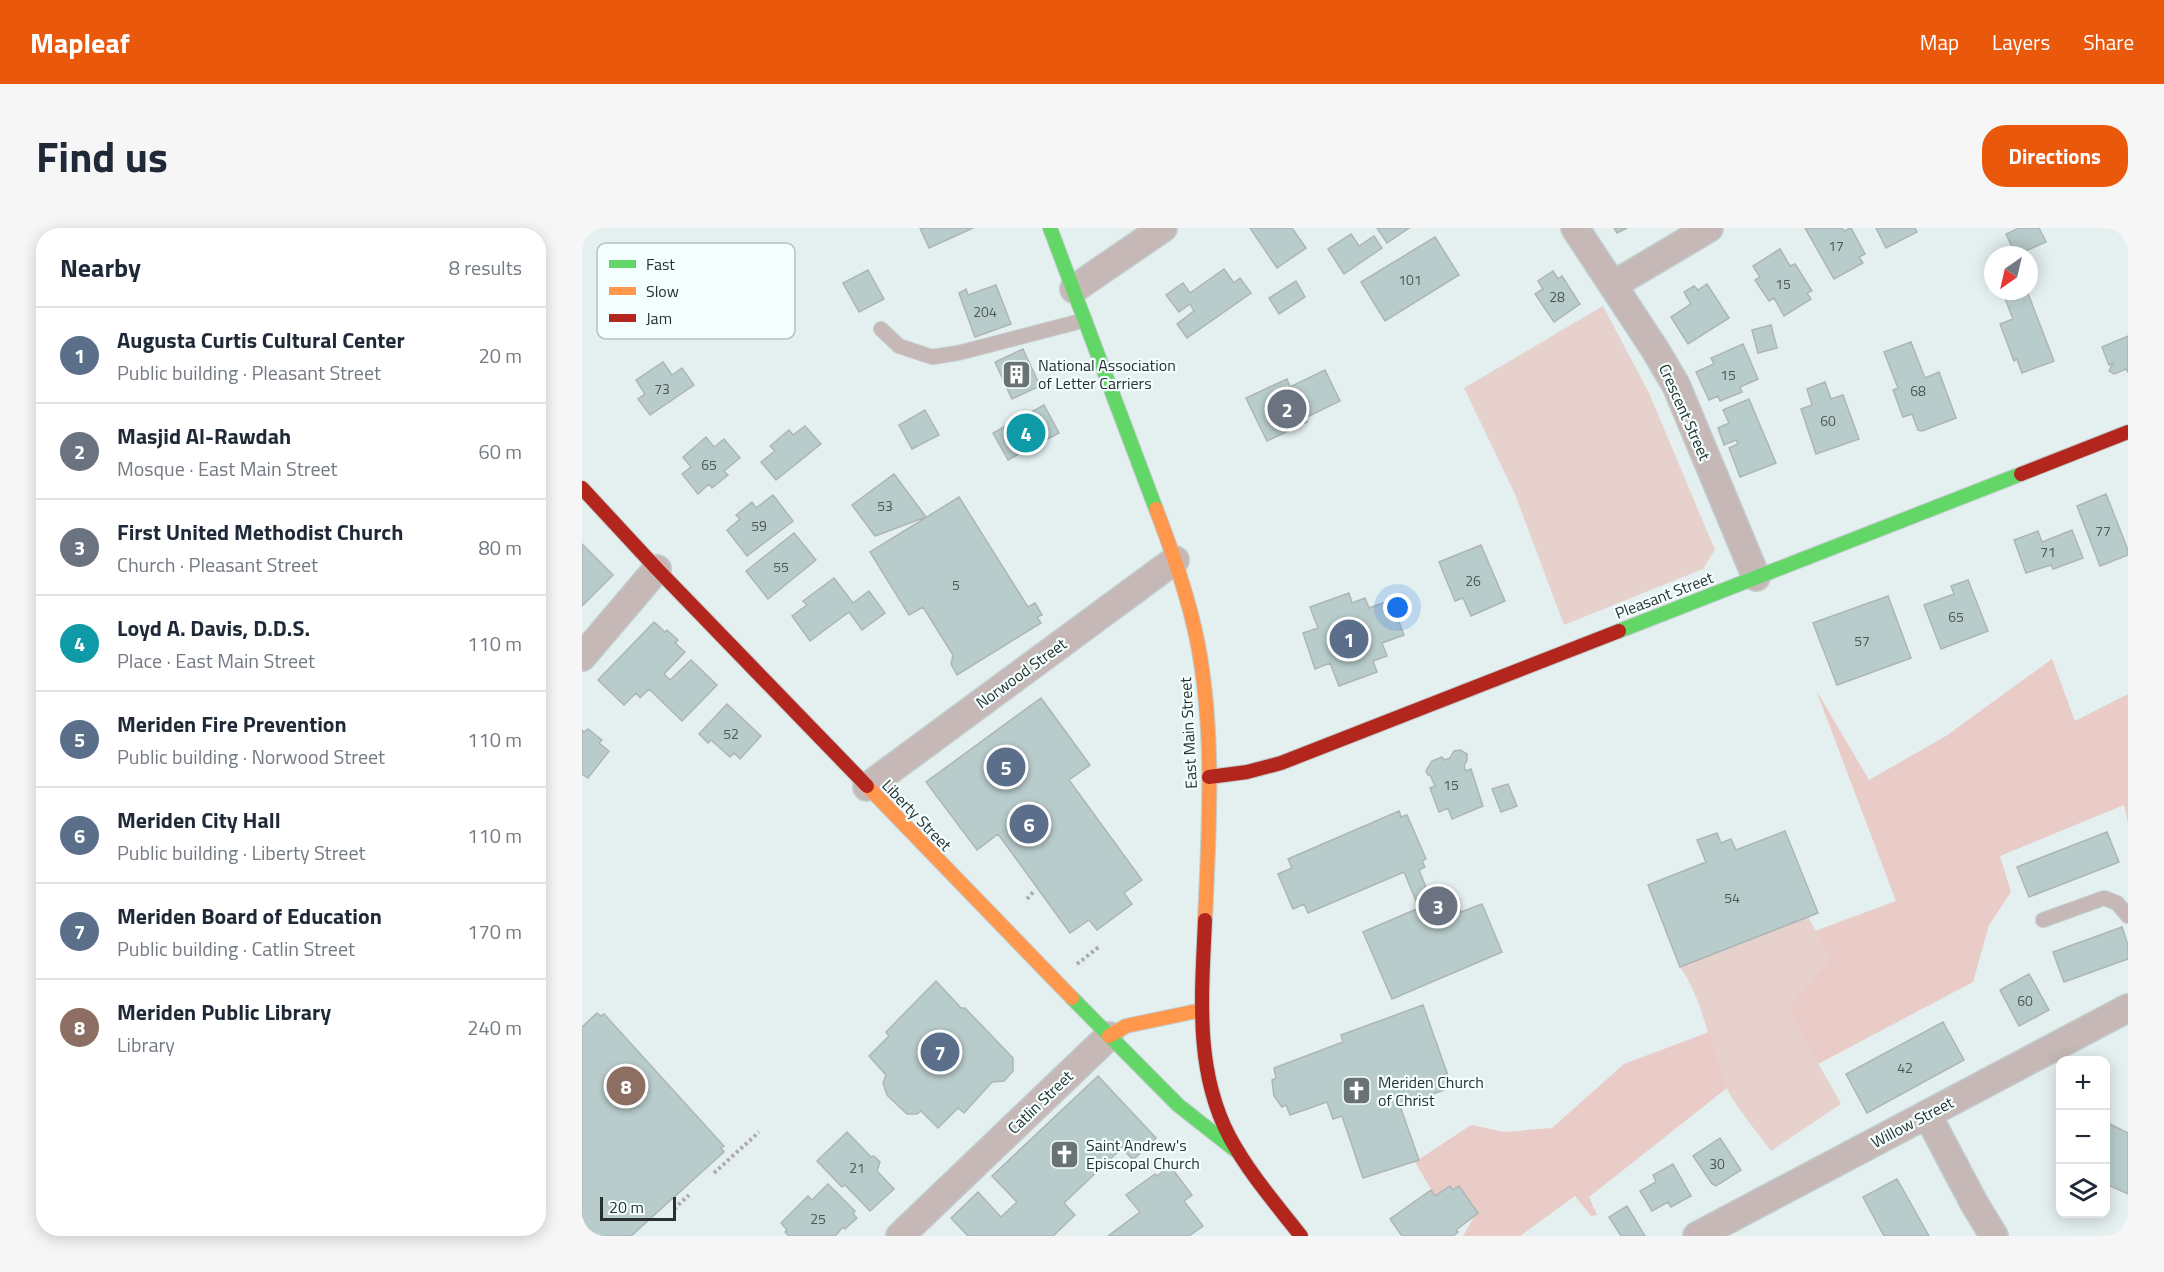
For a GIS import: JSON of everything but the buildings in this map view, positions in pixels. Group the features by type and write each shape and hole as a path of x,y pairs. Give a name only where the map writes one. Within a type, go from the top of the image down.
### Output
{"main road":[{"name":"East Main Street","path":"1050,228 1175,560 1191,610 1200,656 1209,777 1202,1010 1209,1083 1221,1118 1239,1152 1301,1236"},
{"name":"Pleasant Street","path":"1209,777 1247,772 1281,764 2128,432"},
{"name":"Liberty Street","path":"582,488 657,569 1108,1036 1178,1105 1239,1152"},
{"name":"Catlin Street","path":"1108,1036 1126,1026 1202,1010"}],"street":[{"path":"1074,289 1163,228"},
{"name":"Crescent Street","path":"1575,228 1676,385 1756,577"},
{"path":"1613,285 1709,228"},
{"name":"Norwood Street","path":"867,787 1175,560"},
{"path":"582,657 657,569"},
{"name":"Willow Street","path":"1697,1236 2128,1008"},
{"name":"Catlin Street","path":"900,1236 1108,1036"},
{"path":"1927,1113 1994,1236"}],"lane":[{"path":"881,329 899,346 932,357 958,353 1085,320"},
{"path":"2043,920 2104,898 2117,903 2128,916"}],"path":[{"path":"1026,899 1035,890"},
{"path":"1071,969 1100,946"},
{"path":"714,1173 759,1132"},
{"path":"674,1209 689,1195"}],"shaded area":[{"path":"1603,306 1649,393 1715,550 1703,569 1564,625 1515,494 1464,388"},
{"path":"2052,659 2075,721 2128,694 2128,823 2124,805 2000,856 2011,892 1989,925 1973,982 1818,1064 1787,1007 1830,960 1815,931 1896,901 1816,690 1869,780 1946,736"},
{"path":"1808,917 1831,960 1787,1007 1841,1104 1771,1151 1726,1087 1701,1010 1680,967"},
{"path":"1709,1032 1727,1088 1589,1197 1597,1215 1591,1216 1575,1196 1520,1236 1463,1236 1477,1212 1450,1186 1435,1196 1415,1162 1471,1125 1504,1132 1552,1128 1624,1064"}],"traffic: fast":[{"path":"1050,228 1156,509"},
{"path":"1619,631 2021,474"},
{"path":"1072,998 1178,1105 1239,1153"}],"traffic: slow":[{"path":"1156,509 1190,610 1203,679 1209,748 1205,920"},
{"path":"867,786 1072,998"},
{"path":"1109,1036 1126,1026 1202,1010"}],"traffic: jam":[{"path":"2021,474 2128,432"},
{"path":"582,488 867,786"},
{"path":"1209,777 1247,772 1281,763 1619,631"},
{"path":"1205,920 1202,1003 1205,1057 1210,1084 1229,1136 1263,1188 1301,1236"}],"place":[{"name":"National Association of Letter Carriers","path":"1017,374"},
{"name":"Masjid Al-Rawdah","path":"1287,409"},
{"name":"Loyd A. Davis, D.D.S.","path":"1026,433"},
{"name":"Augusta Curtis Cultural Center","path":"1349,639"},
{"name":"Meriden Fire Prevention","path":"1006,767"},
{"name":"Meriden City Hall","path":"1029,824"},
{"name":"First United Methodist Church","path":"1438,906"},
{"name":"Meriden Board of Education","path":"940,1052"},
{"name":"Meriden Public Library","path":"626,1086"},
{"name":"Meriden Church of Christ","path":"1357,1091"},
{"name":"Saint Andrew's Episcopal Church","path":"1065,1154"}]}
